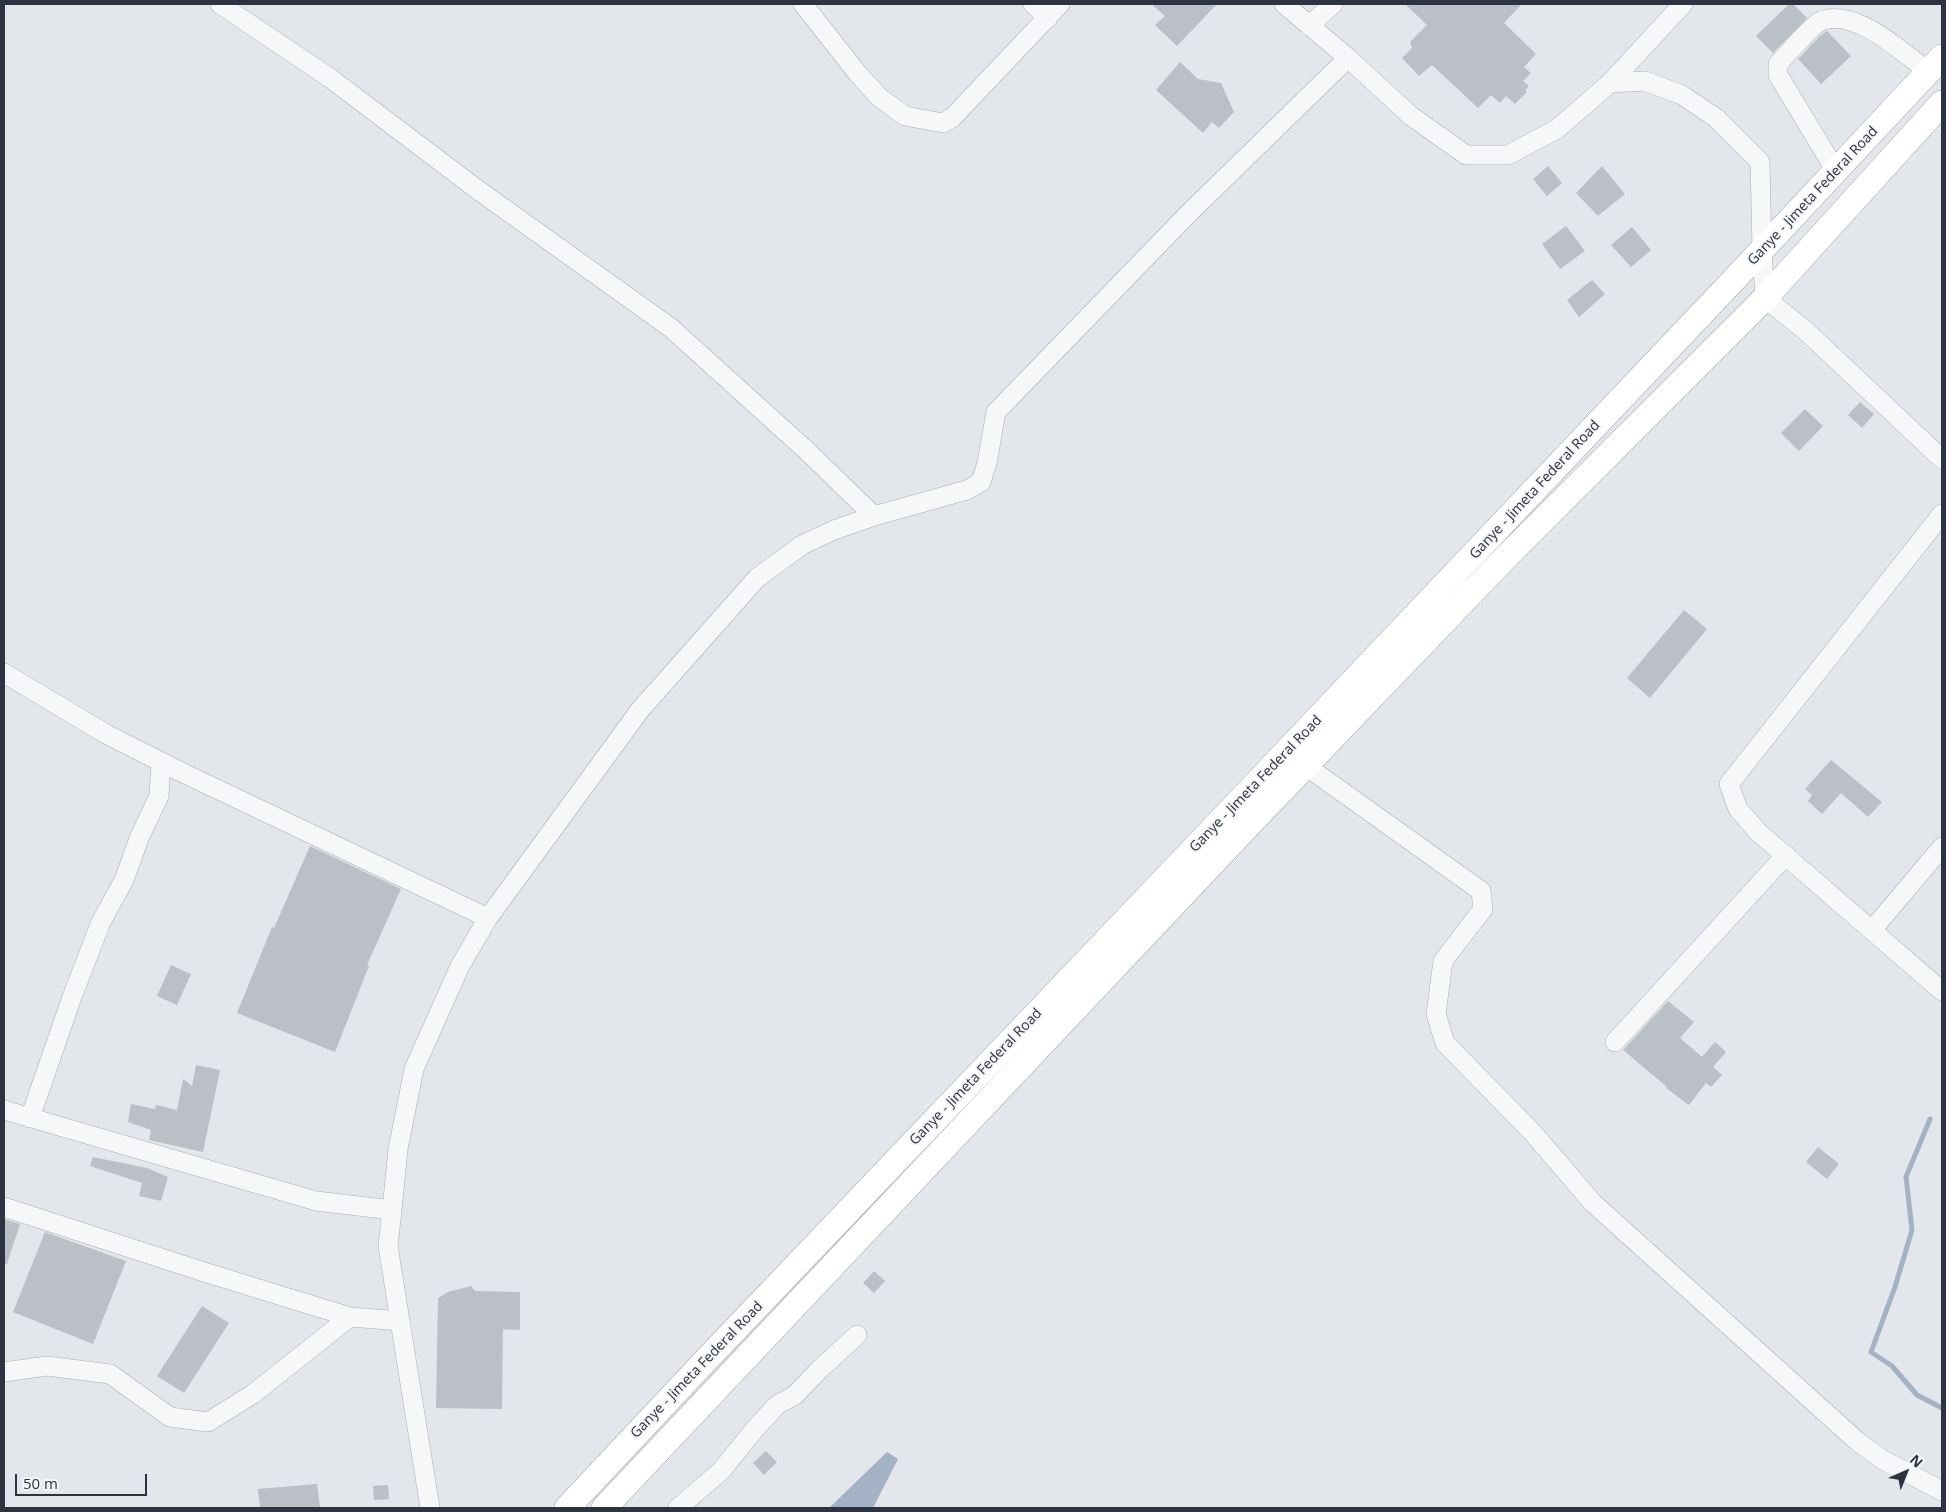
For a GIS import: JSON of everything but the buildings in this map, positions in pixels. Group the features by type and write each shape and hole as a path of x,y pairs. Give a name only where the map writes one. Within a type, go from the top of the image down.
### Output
{"main road":[{"name":"Ganye - Jimeta Federal Road","path":"567,1508 1762,250 1935,64"},
{"name":"Ganye - Jimeta Federal Road","path":"604,1508 1499,564 1765,298 1942,103"}],"street":[{"path":"220,4 330,78 478,190 671,328 807,451 874,516"},
{"path":"803,4 858,74 880,98 904,116 942,122 953,117 1054,11 1033,4"},
{"path":"1284,4 1348,58 1411,116 1466,155 1508,155 1557,129 1610,84 1683,4"},
{"path":"1309,26 1333,4"},
{"path":"1836,171 1778,75 1778,64 1820,21 1837,18 1867,27 1935,64"},
{"path":"430,1508 388,1246 398,1150 414,1069 460,966 488,918 640,710 757,578 802,546 834,530 874,516 967,490 981,482 987,463 996,412 1188,214 1348,58"},
{"path":"1610,84 1645,81 1682,95 1716,118 1760,162 1765,298 1806,332 1942,459"},
{"path":"1942,514 1730,784 1738,809 1758,832 1942,991"},
{"path":"4,673 106,734 161,762 488,918"},
{"path":"30,1118 72,997 101,922 124,880 140,836 159,796 161,762"},
{"path":"1306,766 1482,891 1483,909 1443,961 1436,1014 1445,1043 1533,1133 1593,1203 1858,1441 1883,1460 1942,1491"},
{"path":"1872,930 1942,847"},
{"path":"1615,1042 1786,856"},
{"path":"4,1110 316,1201 392,1210"},
{"path":"4,1207 350,1317 400,1321"},
{"path":"4,1372 47,1366 110,1374 170,1417 208,1422 253,1394 350,1317"},
{"path":"678,1508 721,1471 754,1430 778,1405 795,1395 819,1370 857,1336"}],"water":[{"path":"887,1452 898,1459 873,1508 829,1508"}],"waterway":[{"path":"1930,1119 1906,1177 1912,1230 1895,1287 1871,1352 1892,1366 1917,1395 1942,1408"}]}
